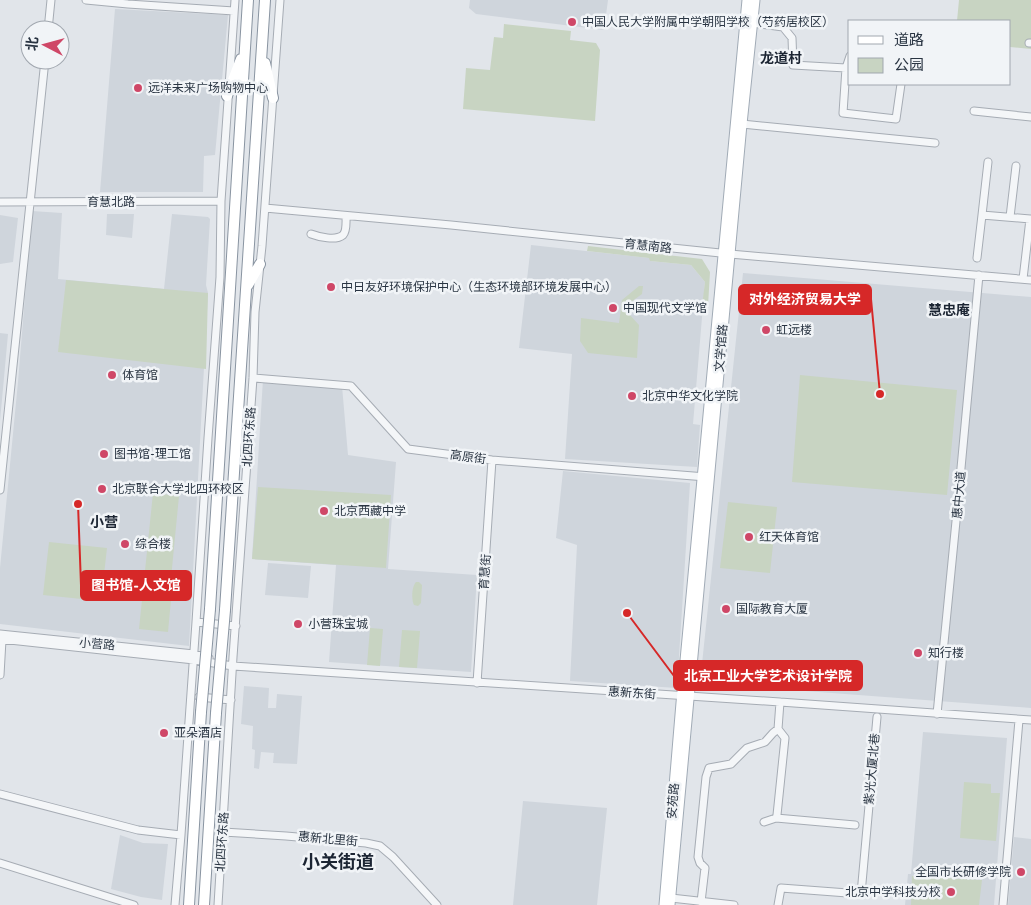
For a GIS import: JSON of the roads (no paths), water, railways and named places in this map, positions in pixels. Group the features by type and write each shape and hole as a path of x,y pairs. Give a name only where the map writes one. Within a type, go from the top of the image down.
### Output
{"highway":[{"path":"189,905 201,712 210,609 248,0"},
{"name":"北四环东路","path":"204,905 265,0"},
{"path":"227,96 245,48"},
{"path":"262,50 273,98"},
{"path":"246,288 260,264"}],"main road":[{"name":"文学馆路","path":"685,696 726,254 747,0"},
{"name":"文学馆路","path":"726,254 755,0"},
{"name":"安苑路","path":"671,902 685,696"},
{"name":"安苑路","path":"664,905 685,696"}],"street":[{"path":"49,20 51,0"},
{"path":"86,0 234,11"},
{"path":"175,905 182,835 220,277 221,202 235,0"},
{"name":"北四环东路","path":"218,905 253,378 255,312 262,246 280,0"},
{"path":"752,23 783,26 792,38 793,65 846,68"},
{"path":"848,62 843,113 896,119 900,85"},
{"path":"0,490 44,70"},
{"path":"974,111 1031,117"},
{"path":"742,124 936,143"},
{"path":"977,258 988,162"},
{"path":"1010,217 1016,166"},
{"name":"育慧北路","path":"0,202 221,202"},
{"name":"育慧南路","path":"265,208 726,254 1031,280"},
{"path":"982,215 1030,218 1022,279"},
{"path":"311,234 323,238 342,236 345,230 346,216"},
{"name":"惠中大道","path":"937,714 979,275"},
{"name":"高原街","path":"253,378 351,386 408,449 492,460 706,477"},
{"name":"育慧街","path":"477,683 492,460"},
{"path":"196,622 236,626"},
{"path":"0,675 1,638"},
{"name":"小营路","path":"1,638 194,657 233,666"},
{"name":"惠新东街","path":"233,666 1031,720"},
{"path":"191,696 231,700"},
{"path":"776,818 785,738 778,729 780,702"},
{"name":"紫光大厦北巷","path":"778,905 781,888 862,894 877,717"},
{"path":"1003,905 1019,720"},
{"path":"701,902 705,868 700,863 698,857 706,777 709,768 731,764 746,748 766,742 778,729"},
{"path":"0,794 138,830 182,835"},
{"path":"764,822 776,818 855,825"},
{"name":"惠新北里街","path":"223,832 357,842 380,846 393,856 438,905"},
{"path":"0,863 134,905"},
{"path":"671,902 734,905"}],"place":[{"name":"中国人民大学附属中学朝阳学校（芍药居校区）","path":"572,22"},
{"name":"远洋未来广场购物中心","path":"138,88"},
{"name":"中日友好环境保护中心（生态环境部环境发展中心）","path":"331,287"},
{"name":"中国现代文学馆","path":"613,308"},
{"name":"虹远楼","path":"766,330"},
{"name":"体育馆","path":"112,375"},
{"name":"对外经济贸易大学","path":"880,394"},
{"name":"北京中华文化学院","path":"632,396"},
{"name":"图书馆-理工馆","path":"104,454"},
{"name":"北京联合大学北四环校区","path":"102,489"},
{"name":"图书馆-人文馆","path":"78,504"},
{"name":"北京西藏中学","path":"324,511"},
{"name":"红天体育馆","path":"749,537"},
{"name":"综合楼","path":"125,544"},
{"name":"国际教育大厦","path":"726,609"},
{"name":"北京工业大学艺术设计学院","path":"627,613"},
{"name":"小营珠宝城","path":"298,624"},
{"name":"知行楼","path":"918,653"},
{"name":"亚朵酒店","path":"164,733"},
{"name":"全国市长研修学院","path":"1021,872"},
{"name":"北京中学科技分校","path":"951,892"}],"district":[{"name":"龙道村","path":"781,58"},
{"name":"慧忠庵","path":"949,310"},
{"name":"小营","path":"104,522"},
{"name":"小关街道","path":"338,862"}]}
